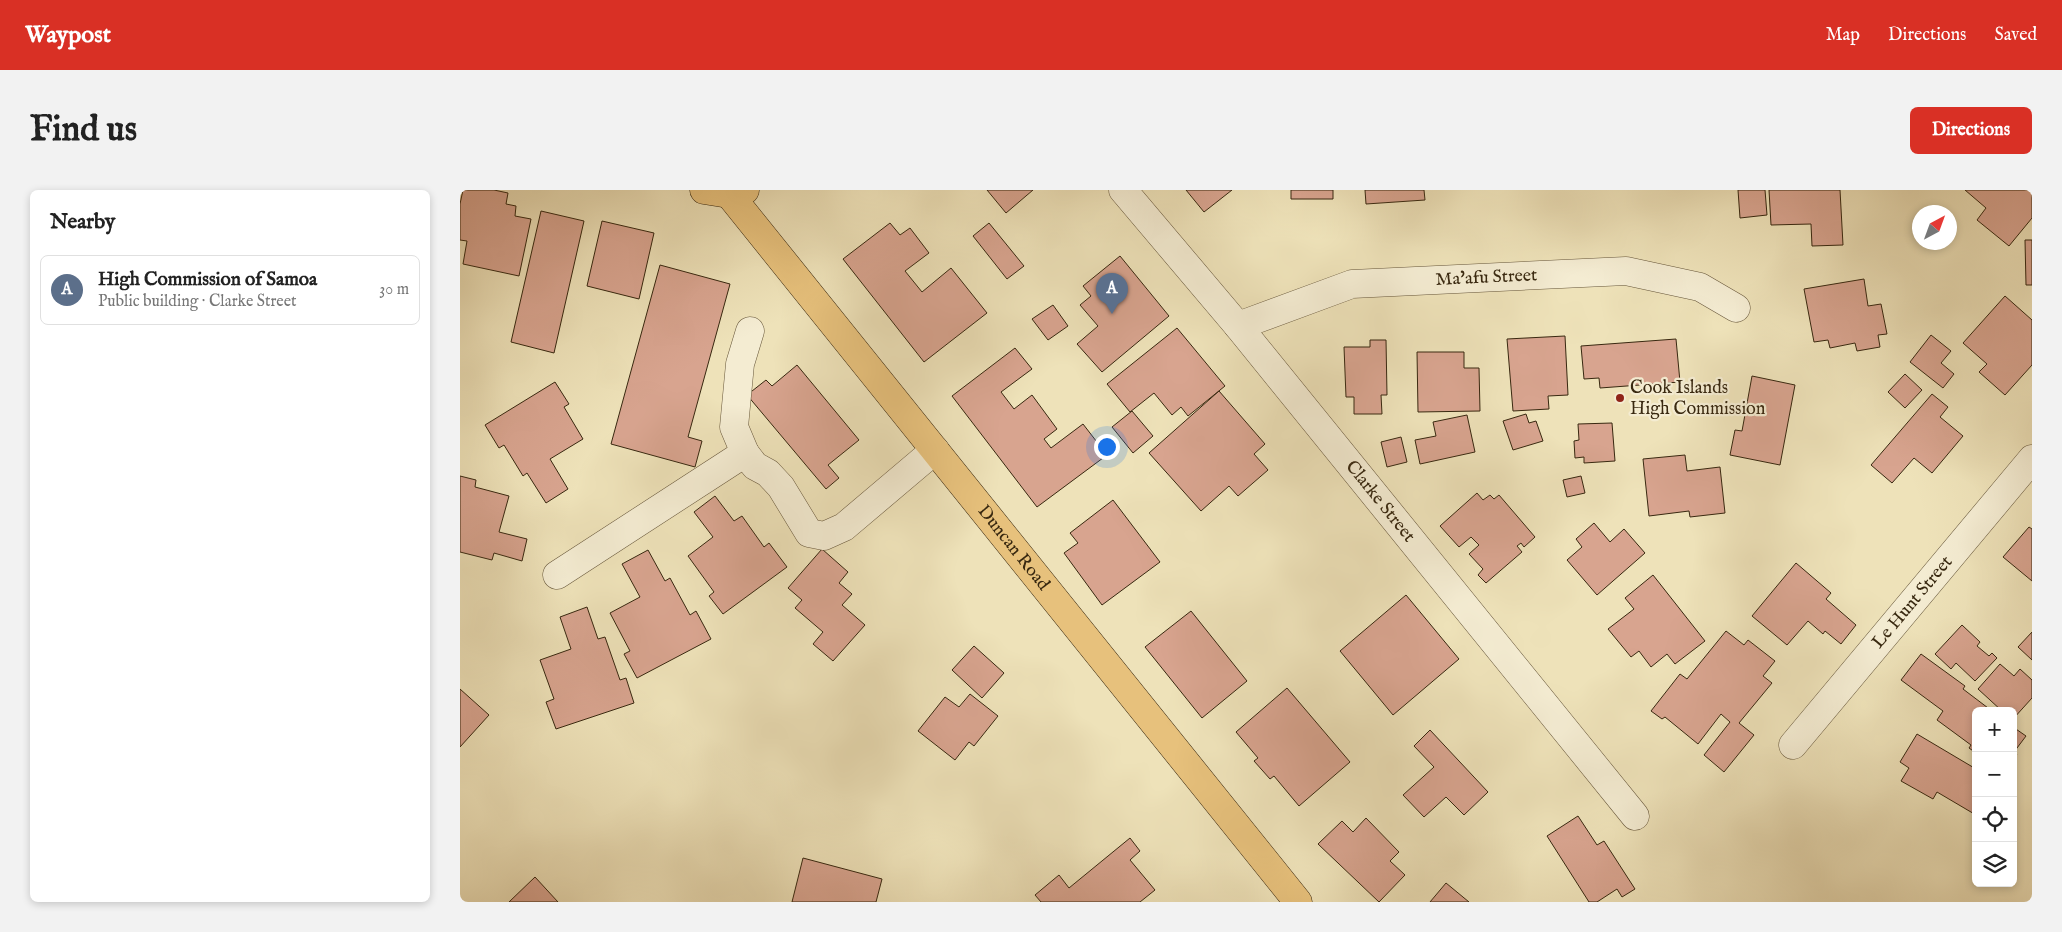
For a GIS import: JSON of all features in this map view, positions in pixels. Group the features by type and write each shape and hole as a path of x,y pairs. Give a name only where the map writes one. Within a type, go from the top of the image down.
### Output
{"main road":[{"name":"Duncan Road","path":"726,191 1298,902"}],"street":[{"name":"Clarke Street","path":"1123,190 1238,326 1634,816"},
{"name":"Ma'afu Street","path":"1238,326 1352,284 1626,271 1700,287 1736,308"},
{"path":"750,331 740,364 734,427 746,453 755,466 768,473 781,487 809,533 824,536 844,527 935,450"},
{"path":"558,575 746,453"},
{"name":"Le Hunt Street","path":"1793,745 2032,459"}],"building":[{"path":"463,190 494,190 508,193 506,204 516,206 515,216 531,219 519,276 463,264 467,241 460,240 460,204"},
{"path":"987,190 1033,190 1006,213"},
{"path":"1186,190 1232,190 1204,212"},
{"path":"1291,190 1333,190 1333,199 1291,199"},
{"path":"1365,190 1424,190 1425,200 1366,204"},
{"path":"1738,190 1765,190 1767,215 1740,218"},
{"path":"1769,190 1840,190 1843,245 1812,246 1811,224 1771,225"},
{"path":"1965,190 2032,190 2032,218 2009,246 1977,220 1986,208"},
{"path":"541,211 584,221 554,353 511,342"},
{"path":"602,221 654,233 639,299 587,286"},
{"path":"890,223 900,235 910,228 929,253 905,271 922,292 951,268 987,313 924,362 843,259"},
{"path":"989,223 1024,266 1007,279 973,236"},
{"path":"2025,240 2032,240 2032,285 2026,285"},
{"path":"1120,256 1169,316 1102,372 1077,344 1098,326 1080,305 1091,296 1083,286"},
{"path":"660,265 730,284 688,437 702,441 695,467 611,444"},
{"path":"1864,279 1868,306 1881,304 1887,334 1878,335 1880,347 1857,351 1855,343 1830,348 1828,340 1814,342 1804,289"},
{"path":"2005,296 2032,320 2032,365 2005,395 1979,372 1987,364 1963,343"},
{"path":"1053,305 1068,326 1048,340 1032,319"},
{"path":"1177,328 1225,386 1188,416 1181,407 1172,415 1154,393 1130,412 1107,384"},
{"path":"1931,335 1951,351 1941,363 1954,374 1943,388 1910,362"},
{"path":"1565,336 1568,395 1548,396 1549,409 1513,411 1507,339"},
{"path":"1676,339 1680,382 1600,388 1599,378 1584,379 1581,346"},
{"path":"1370,340 1386,340 1387,395 1381,395 1382,414 1354,414 1354,397 1346,397 1344,347 1370,347"},
{"path":"1015,348 1032,369 1001,392 1014,409 1032,395 1057,429 1044,439 1051,448 1083,424 1107,455 1037,507 952,396"},
{"path":"1417,352 1464,352 1464,368 1479,368 1480,411 1418,412"},
{"path":"797,365 859,440 828,465 839,478 826,489 747,395 766,380 772,386"},
{"path":"1905,374 1922,390 1905,408 1888,392"},
{"path":"1752,376 1795,385 1780,465 1730,455 1735,430 1742,431"},
{"path":"555,382 569,404 564,407 583,439 550,459 568,489 546,503 527,473 523,476 504,445 499,448 485,425"},
{"path":"1219,391 1265,444 1254,454 1268,470 1238,496 1229,486 1201,511 1149,453"},
{"path":"1932,394 1948,407 1940,417 1963,436 1932,473 1914,458 1892,483 1871,465"},
{"path":"1132,411 1153,436 1133,453 1112,427"},
{"path":"1526,414 1529,423 1536,421 1543,441 1513,450 1503,421"},
{"path":"1467,415 1475,452 1420,464 1415,440 1436,436 1433,422"},
{"path":"1612,423 1615,461 1584,463 1584,457 1575,458 1574,441 1579,440 1578,424"},
{"path":"1401,437 1407,462 1387,467 1381,442"},
{"path":"1685,455 1687,471 1720,467 1725,513 1690,517 1689,511 1649,516 1643,459"},
{"path":"460,476 476,480 475,487 509,496 499,532 527,539 522,561 494,553 492,560 460,552"},
{"path":"1581,476 1585,493 1567,497 1563,480"},
{"path":"1477,493 1483,500 1490,495 1494,499 1499,495 1535,537 1524,547 1521,543 1517,546 1522,552 1486,583 1478,575 1483,569 1469,554 1479,545 1471,537 1459,547 1440,526"},
{"path":"715,496 734,521 742,516 764,547 769,543 787,567 723,614 709,596 714,592 688,556 713,537 694,512"},
{"path":"1113,500 1160,562 1102,605 1064,553 1078,543 1070,533"},
{"path":"1594,523 1610,542 1624,529 1645,553 1597,595 1567,560 1582,547 1576,539"},
{"path":"2029,527 2032,529 2032,581 2003,557"},
{"path":"822,549 848,572 839,583 852,594 842,605 865,625 833,661 813,644 823,632 795,608 802,600 788,588"},
{"path":"648,550 665,581 670,578 690,615 696,611 711,639 637,678 624,654 630,651 610,613 640,597 622,564"},
{"path":"1796,563 1831,593 1826,599 1856,625 1841,644 1825,631 1823,634 1808,621 1787,645 1752,616"},
{"path":"1653,575 1705,641 1675,664 1667,654 1651,667 1639,651 1631,657 1608,629 1634,609 1625,598"},
{"path":"1406,595 1459,659 1393,715 1340,651"},
{"path":"587,607 598,639 605,637 620,680 626,678 634,703 556,729 546,702 554,699 540,660 571,649 560,617"},
{"path":"1191,611 1247,681 1202,718 1145,647"},
{"path":"1962,625 1980,642 1977,646 1989,656 1992,653 1997,658 1975,681 1956,663 1951,669 1935,654"},
{"path":"1726,631 1744,645 1748,640 1775,661 1763,676 1772,683 1739,723 1754,735 1724,772 1704,755 1730,722 1721,714 1698,744 1665,717 1662,719 1651,711 1680,674 1687,679"},
{"path":"2032,632 2032,660 2018,647"},
{"path":"974,646 1004,673 982,698 952,670"},
{"path":"1921,654 1965,686 1963,689 1987,707 1972,707 1972,750 1969,748 1971,745 1937,720 1943,711 1901,680"},
{"path":"2000,664 2014,676 2020,669 2032,680 2032,698 2017,715 2017,707 1998,707 1978,689"},
{"path":"1287,688 1350,762 1299,806 1274,776 1270,779 1254,761 1258,758 1236,732"},
{"path":"460,689 489,715 460,747"},
{"path":"970,694 998,716 974,746 969,742 955,760 918,731 945,697 959,707"},
{"path":"1430,730 1488,792 1464,815 1446,797 1424,817 1403,795 1434,767 1414,746"},
{"path":"2017,730 2026,736 2017,748"},
{"path":"1917,734 1972,767 1972,813 1937,792 1933,799 1901,781 1909,768 1900,762"},
{"path":"1578,816 1597,845 1604,841 1635,889 1622,897 1617,889 1597,902 1589,902 1547,836"},
{"path":"1366,818 1399,852 1390,861 1405,875 1379,902 1318,844 1342,821 1353,832"},
{"path":"1130,838 1140,851 1130,860 1155,890 1140,902 1041,902 1035,895 1059,875 1069,888"},
{"path":"803,858 882,879 876,902 792,902"},
{"path":"535,877 558,902 509,902"},
{"path":"1446,883 1469,902 1430,902"}],"place":[{"name":"High Commission of Samoa","path":"1112,314"},
{"name":"Cook Islands High Commission","path":"1620,398"}]}
